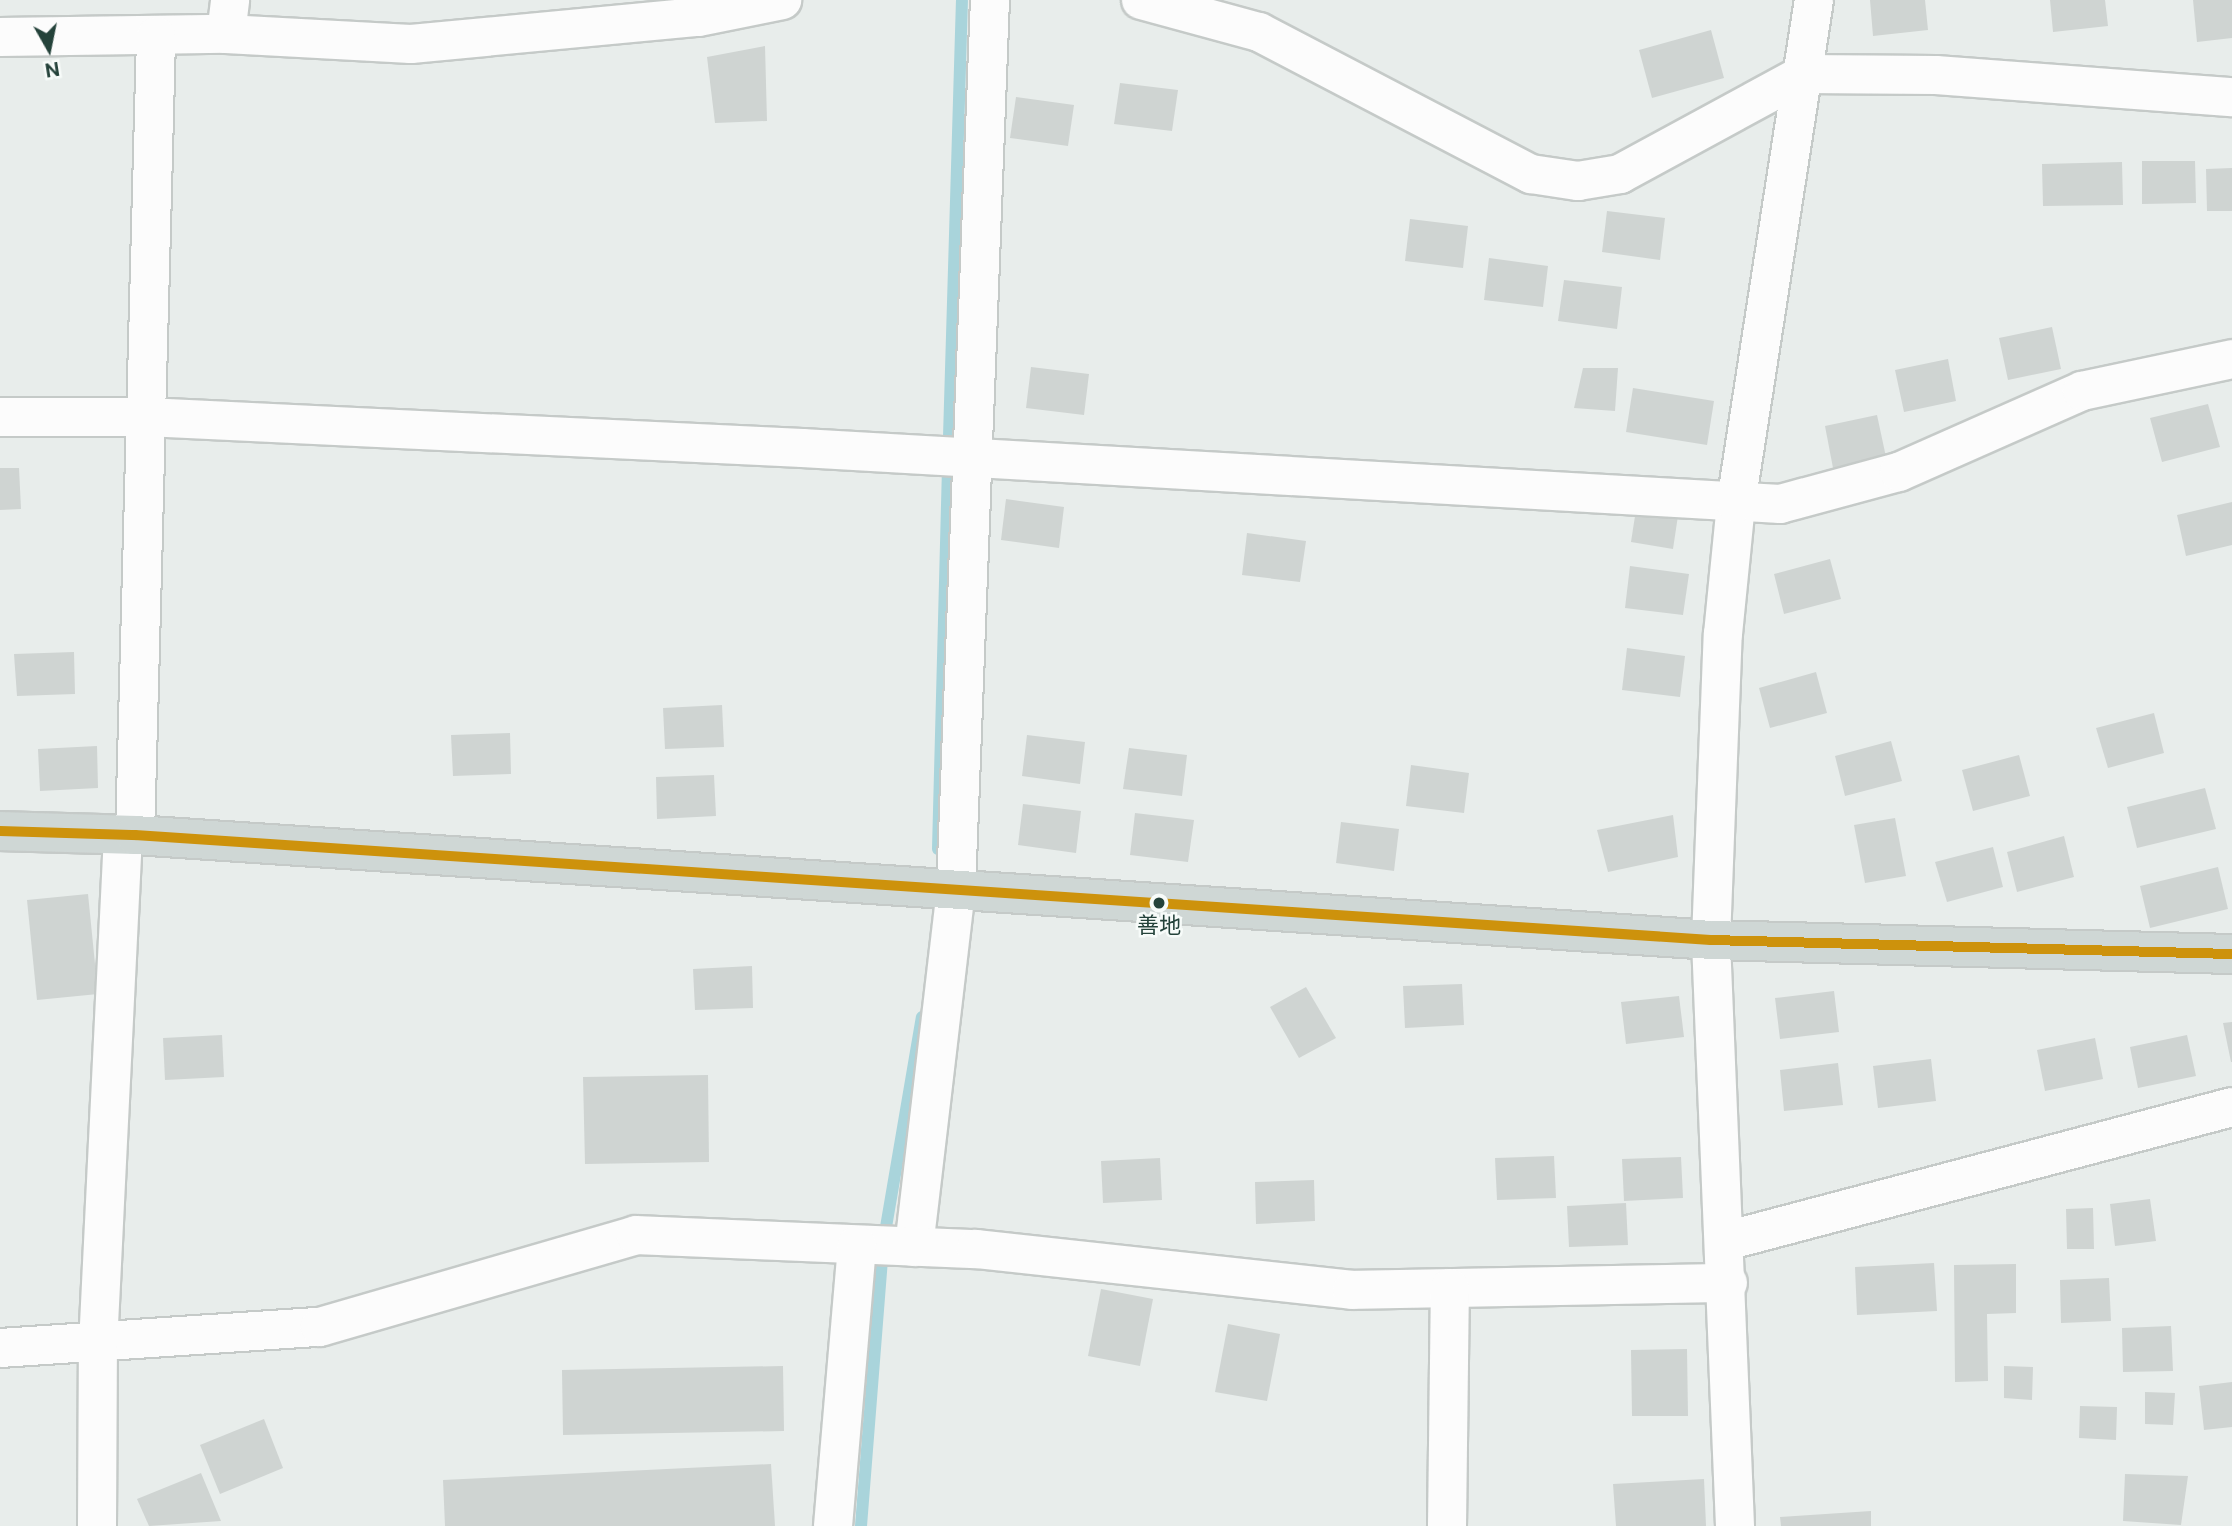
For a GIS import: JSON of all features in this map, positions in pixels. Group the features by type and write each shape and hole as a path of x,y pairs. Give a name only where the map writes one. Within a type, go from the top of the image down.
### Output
{"main road":[{"path":"0,831 129,835 1711,940 2232,954"}],"street":[{"path":"0,37 156,36 228,17 411,44 698,17 782,0"},
{"path":"914,1247 956,888 990,0"},
{"path":"1140,0 1259,32 1531,174 1578,181 1620,174 1804,75 1936,75 2232,97"},
{"path":"1735,1526 1728,1283 1711,940 1723,634 1736,503 1814,0"},
{"path":"97,1526 98,1345 129,835 146,417 156,36"},
{"path":"0,417 146,417 1780,504 1855,489 2082,391 2232,359"},
{"path":"1726,1241 2232,1107"},
{"path":"0,1348 98,1345 320,1328 636,1235 914,1247 1352,1290 1728,1283"},
{"path":"834,1526 857,1245"},
{"path":"1447,1526 1450,1288"}],"building":[{"path":"1870,0 1925,0 1928,30 1873,36"},
{"path":"2050,0 2105,0 2108,26 2053,32"},
{"path":"2193,0 2232,0 2232,38 2197,42"},
{"path":"1711,30 1724,78 1652,98 1639,50"},
{"path":"765,46 767,121 715,123 707,57"},
{"path":"1120,83 1178,90 1172,131 1114,124"},
{"path":"1016,97 1074,105 1068,146 1010,138"},
{"path":"2142,161 2195,161 2196,203 2142,204"},
{"path":"2122,162 2123,205 2043,206 2042,164"},
{"path":"2232,168 2232,211 2207,211 2206,169"},
{"path":"1607,211 1665,218 1660,260 1602,252"},
{"path":"1410,219 1468,226 1463,268 1405,261"},
{"path":"1489,258 1548,266 1543,307 1484,300"},
{"path":"1564,280 1622,287 1617,329 1558,321"},
{"path":"2052,327 2061,369 2008,380 1999,338"},
{"path":"1948,359 1956,401 1904,412 1895,370"},
{"path":"1031,367 1089,374 1084,415 1026,408"},
{"path":"1583,368 1618,368 1615,411 1574,408"},
{"path":"1633,388 1714,401 1707,445 1626,432"},
{"path":"2208,404 2220,447 2162,462 2150,418"},
{"path":"1877,415 1886,457 1833,468 1825,426"},
{"path":"0,468 19,468 21,509 0,510"},
{"path":"1006,499 1064,507 1059,548 1001,540"},
{"path":"2232,502 2232,545 2186,556 2177,515"},
{"path":"1637,503 1679,509 1673,549 1631,542"},
{"path":"1247,533 1306,541 1300,582 1242,575"},
{"path":"1830,559 1841,599 1784,614 1774,574"},
{"path":"1630,566 1689,574 1683,615 1625,608"},
{"path":"1627,648 1685,656 1680,697 1622,690"},
{"path":"74,652 75,694 17,696 14,654"},
{"path":"1816,672 1827,713 1770,728 1759,688"},
{"path":"722,705 724,747 665,749 663,708"},
{"path":"2154,713 2164,753 2108,768 2096,728"},
{"path":"510,733 511,774 453,776 451,735"},
{"path":"1027,735 1085,742 1080,784 1022,776"},
{"path":"1891,741 1902,781 1845,796 1835,756"},
{"path":"97,746 98,788 40,791 38,749"},
{"path":"1129,748 1187,755 1182,796 1123,789"},
{"path":"2019,755 2030,796 1973,811 1962,770"},
{"path":"1411,765 1469,773 1464,813 1406,806"},
{"path":"714,775 716,816 657,819 656,777"},
{"path":"2205,788 2216,829 2137,848 2127,807"},
{"path":"1023,804 1081,811 1076,853 1018,845"},
{"path":"1135,813 1194,820 1188,862 1130,855"},
{"path":"1673,815 1678,857 1608,872 1597,830"},
{"path":"1895,818 1906,876 1865,883 1854,825"},
{"path":"1341,822 1399,829 1394,871 1336,863"},
{"path":"2064,836 2074,877 2017,892 2007,852"},
{"path":"1993,847 2003,887 1947,902 1935,862"},
{"path":"2218,867 2228,909 2150,928 2140,886"},
{"path":"88,894 98,994 37,1000 27,900"},
{"path":"752,966 753,1008 695,1010 693,969"},
{"path":"1462,984 1464,1025 1405,1028 1403,986"},
{"path":"1306,987 1336,1038 1299,1058 1270,1007"},
{"path":"1834,991 1839,1032 1780,1039 1775,998"},
{"path":"1679,996 1684,1037 1626,1044 1621,1002"},
{"path":"2232,1022 2232,1062 2231,1062 2223,1023"},
{"path":"222,1035 224,1077 165,1080 163,1038"},
{"path":"2187,1035 2196,1076 2138,1088 2130,1047"},
{"path":"2095,1038 2103,1079 2045,1091 2037,1050"},
{"path":"1931,1059 1936,1101 1878,1108 1873,1066"},
{"path":"1838,1063 1843,1105 1784,1111 1780,1070"},
{"path":"708,1075 709,1162 585,1164 583,1077"},
{"path":"1554,1156 1556,1198 1497,1200 1495,1158"},
{"path":"1681,1157 1683,1198 1624,1201 1622,1159"},
{"path":"1160,1158 1162,1200 1103,1203 1101,1161"},
{"path":"1314,1180 1315,1221 1256,1224 1255,1182"},
{"path":"2150,1199 2156,1241 2115,1246 2110,1204"},
{"path":"1626,1203 1628,1245 1569,1247 1567,1206"},
{"path":"2093,1208 2094,1249 2067,1249 2066,1209"},
{"path":"1934,1263 1937,1311 1857,1315 1855,1267"},
{"path":"2016,1264 2016,1313 1987,1314 1988,1381 1955,1382 1954,1265"},
{"path":"2109,1278 2111,1321 2061,1323 2060,1280"},
{"path":"1101,1289 1153,1299 1140,1366 1088,1356"},
{"path":"1228,1324 1280,1334 1267,1401 1215,1392"},
{"path":"2171,1326 2173,1371 2123,1372 2122,1328"},
{"path":"1687,1349 1688,1416 1632,1416 1631,1350"},
{"path":"783,1366 784,1431 563,1435 562,1370"},
{"path":"2004,1366 2033,1367 2032,1400 2004,1398"},
{"path":"2232,1382 2232,1427 2204,1430 2199,1386"},
{"path":"2145,1392 2175,1393 2173,1425 2145,1424"},
{"path":"2080,1406 2117,1407 2116,1440 2079,1438"},
{"path":"264,1419 283,1468 220,1494 200,1445"},
{"path":"771,1464 775,1526 445,1526 443,1480"},
{"path":"201,1473 221,1521 149,1526 137,1499"},
{"path":"2125,1474 2188,1476 2181,1525 2123,1521"},
{"path":"1704,1479 1706,1526 1616,1526 1613,1484"},
{"path":"1871,1511 1871,1526 1781,1526 1780,1517"}],"waterway":[{"path":"949,437 962,1"},
{"path":"938,849 948,478"},
{"path":"886,1227 922,1017"},
{"path":"861,1526 882,1257"}],"transit line":[{"path":"0,831 135,835 1711,940 2232,954"}],"place":[{"name":"善地","path":"1159,903"}]}
